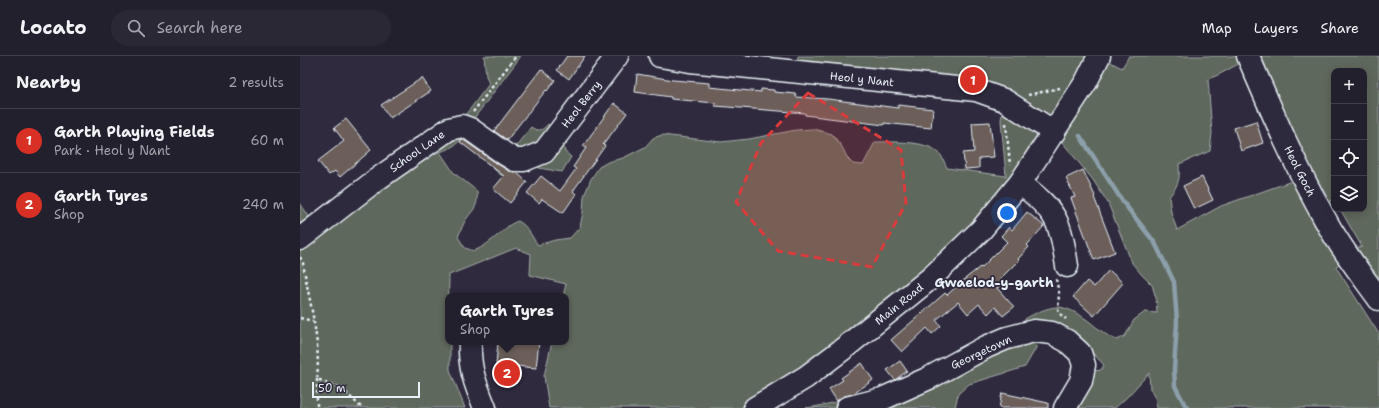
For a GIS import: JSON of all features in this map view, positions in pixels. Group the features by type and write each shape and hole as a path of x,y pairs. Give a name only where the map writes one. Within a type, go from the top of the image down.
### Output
{"street":[{"name":"Heol Berry","path":"462,126 470,129 515,160 524,160 544,152 617,56"},
{"name":"Heol y Nant","path":"660,56 690,62 976,90 1004,100 1054,132"},
{"name":"Main Road","path":"755,408 806,377 867,331 932,277 981,230 1020,184 1086,82 1099,56"},
{"name":"Heol Goch","path":"1248,56 1279,128 1326,222 1348,257 1379,299"},
{"name":"School Lane","path":"300,239 376,180 445,131 462,126"},
{"path":"1020,184 1037,196 1050,209 1058,221 1069,267"},
{"name":"Georgetown","path":"847,408 882,399 929,378 986,347 1007,338 1034,331 1052,333 1066,341 1080,353 1084,365 1081,381 1066,408"},
{"path":"470,345 469,360 472,373 485,408"}],"path":[{"path":"462,126 516,56"},
{"path":"300,256 303,263 318,351 317,408"},
{"path":"1068,322 1058,312 1059,293 1069,267"},
{"path":"300,318 313,321"},
{"path":"317,379 341,388 362,408"}],"highlighted area":[{"path":"808,93 901,150 906,203 872,267 778,251 736,202 761,143"}],"green space":[{"path":"484,56 521,56 472,121 511,152 531,127 536,130 540,130 548,124 567,143 564,147 565,152 571,157 562,172 539,168 532,162 508,168 502,176 487,163 494,154 467,133 455,145 440,152 454,173 477,191 477,203 462,226 458,237 465,248 474,251 518,221 527,228 538,245 555,240 570,238 580,227 584,196 591,179 599,167 608,162 623,158 645,147 653,138 662,135 721,142 749,139 796,130 813,129 832,134 842,147 848,159 853,164 863,165 875,142 900,142 919,144 934,149 940,154 947,168 1006,176 1001,120 1004,100 797,63 798,56 1088,56 1108,61 1122,68 1129,56 1240,56 1243,62 1208,79 1212,133 1210,151 1179,164 1178,182 1169,197 1171,212 1177,230 1221,206 1292,181 1328,246 1340,263 1336,267 1379,334 1379,408 1157,408 1155,398 1150,389 1149,373 1115,408 1073,408 1094,371 1101,370 1104,365 1087,347 1026,323 1025,319 1045,309 1053,307 1067,309 1088,320 1108,336 1117,340 1125,336 1134,320 1145,312 1157,313 1156,298 1152,285 1132,263 1108,203 1093,180 1054,132 946,281 772,406 779,408 549,408 544,376 551,345 569,345 569,293 564,293 566,284 530,275 531,254 516,248 449,275 449,293 445,293 445,345 450,345 450,370 465,408 300,408 300,203 310,218 464,117 489,84 486,76"},
{"path":"1253,56 1379,56 1379,296 1346,248 1362,247 1342,212 1367,212 1367,68 1331,68 1331,201 1321,203"},
{"path":"1007,338 1037,342 1036,348 1025,367 969,384 958,394 955,408 805,408 820,406 886,388"}],"building":[{"path":"567,56 585,56 569,79 557,70"},
{"path":"541,69 555,80 507,140 494,131"},
{"path":"637,74 673,80 709,83 709,87 761,92 761,89 774,90 774,92 796,94 796,97 828,99 898,108 898,105 933,109 931,128 884,123 884,125 805,115 805,113 715,106 715,103 671,99 671,97 635,92"},
{"path":"422,78 431,91 390,118 381,105"},
{"path":"614,103 627,113 603,145 605,146 573,191 576,194 563,213 542,199 539,203 527,193 541,176 560,191 576,169 573,167 586,148 583,146"},
{"path":"346,119 371,150 340,177 335,171 329,175 318,161 344,141 334,128"},
{"path":"1256,121 1263,143 1241,151 1234,128"},
{"path":"990,122 994,157 979,158 979,168 965,169 963,153 974,152 972,123"},
{"path":"462,139 499,165 509,171 516,172 527,182 510,203 493,189 504,176 460,142"},
{"path":"1083,170 1095,196 1094,197 1115,252 1094,260 1071,198 1075,197 1066,178"},
{"path":"1202,177 1213,200 1194,209 1183,186"},
{"path":"1027,212 1044,226 1027,245 1029,247 1018,259 1019,260 1000,279 1003,284 997,288 1014,307 1003,316 995,307 988,314 979,304 968,314 958,302 936,320 941,326 932,334 927,328 902,352 891,340 945,293 947,295 966,278 980,267 981,268 1007,242 1001,236 1009,227 1012,230"},
{"path":"1109,270 1123,283 1094,316 1073,297 1087,281 1094,287"},
{"path":"498,345 539,345 536,368 496,364"},
{"path":"900,361 907,371 895,380 887,370"},
{"path":"862,363 873,380 853,394 844,396 837,401 829,389 843,380 841,378"},
{"path":"1002,393 1048,403 1048,408 999,408"}],"waterway":[{"path":"1080,136 1123,202 1155,243 1174,282 1177,322 1174,369 1175,386 1188,408"}],"place":[{"name":"Garth Playing Fields","path":"973,80"},
{"name":"Garth Tyres","path":"507,373"}],"district":[{"name":"Gwaelod-y-garth","path":"994,282"}]}
